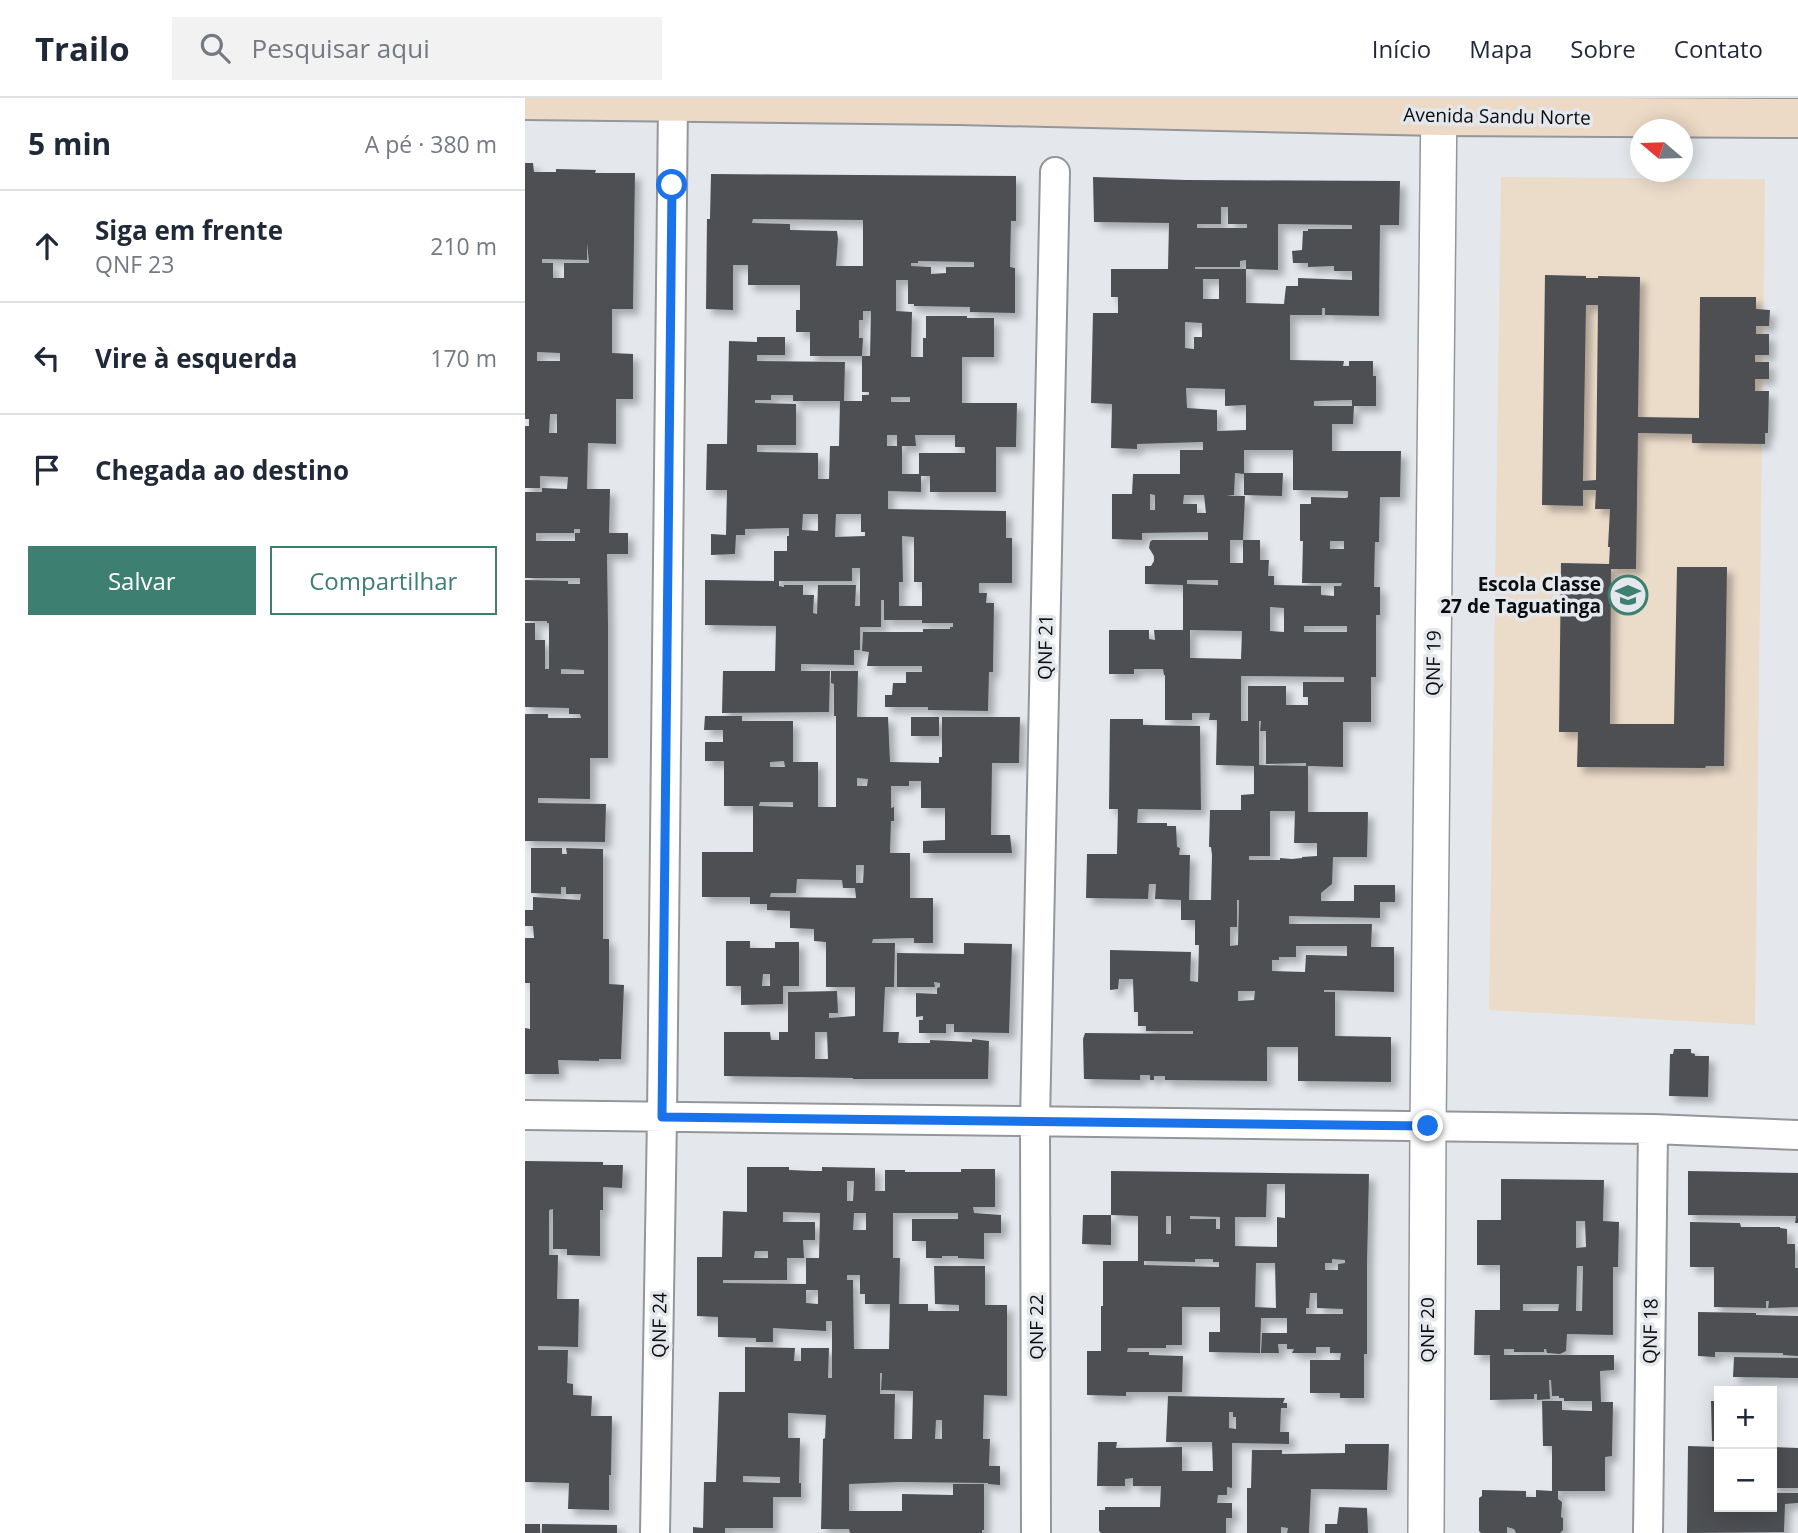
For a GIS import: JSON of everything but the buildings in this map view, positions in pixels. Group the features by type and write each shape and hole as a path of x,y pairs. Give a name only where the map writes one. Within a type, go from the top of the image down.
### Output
{"main road":[{"name":"Avenida Sandu Norte","path":"525,100 1008,106 1439,107 1798,118"}],"street":[{"name":"QNF 24","path":"655,1533 673,102"},
{"name":"QNF 19","path":"1428,1126 1439,107"},
{"name":"QNF 21","path":"1035,1121 1055,172"},
{"path":"525,1115 1653,1129 1798,1135"},
{"name":"QNF 22","path":"1035,1121 1036,1533"},
{"name":"QNF 20","path":"1426,1533 1428,1126"},
{"name":"QNF 18","path":"1648,1533 1653,1129"}],"shaded area":[{"name":"Escola Classe 27 de Taguatinga","path":"1501,177 1630,178 1630,182 1693,182 1693,178 1765,179 1755,1025 1489,1010"}],"place":[{"name":"Escola Classe 27 de Taguatinga","path":"1628,595"}],"route":[{"path":"672,185 662,1117 1428,1126"}]}
